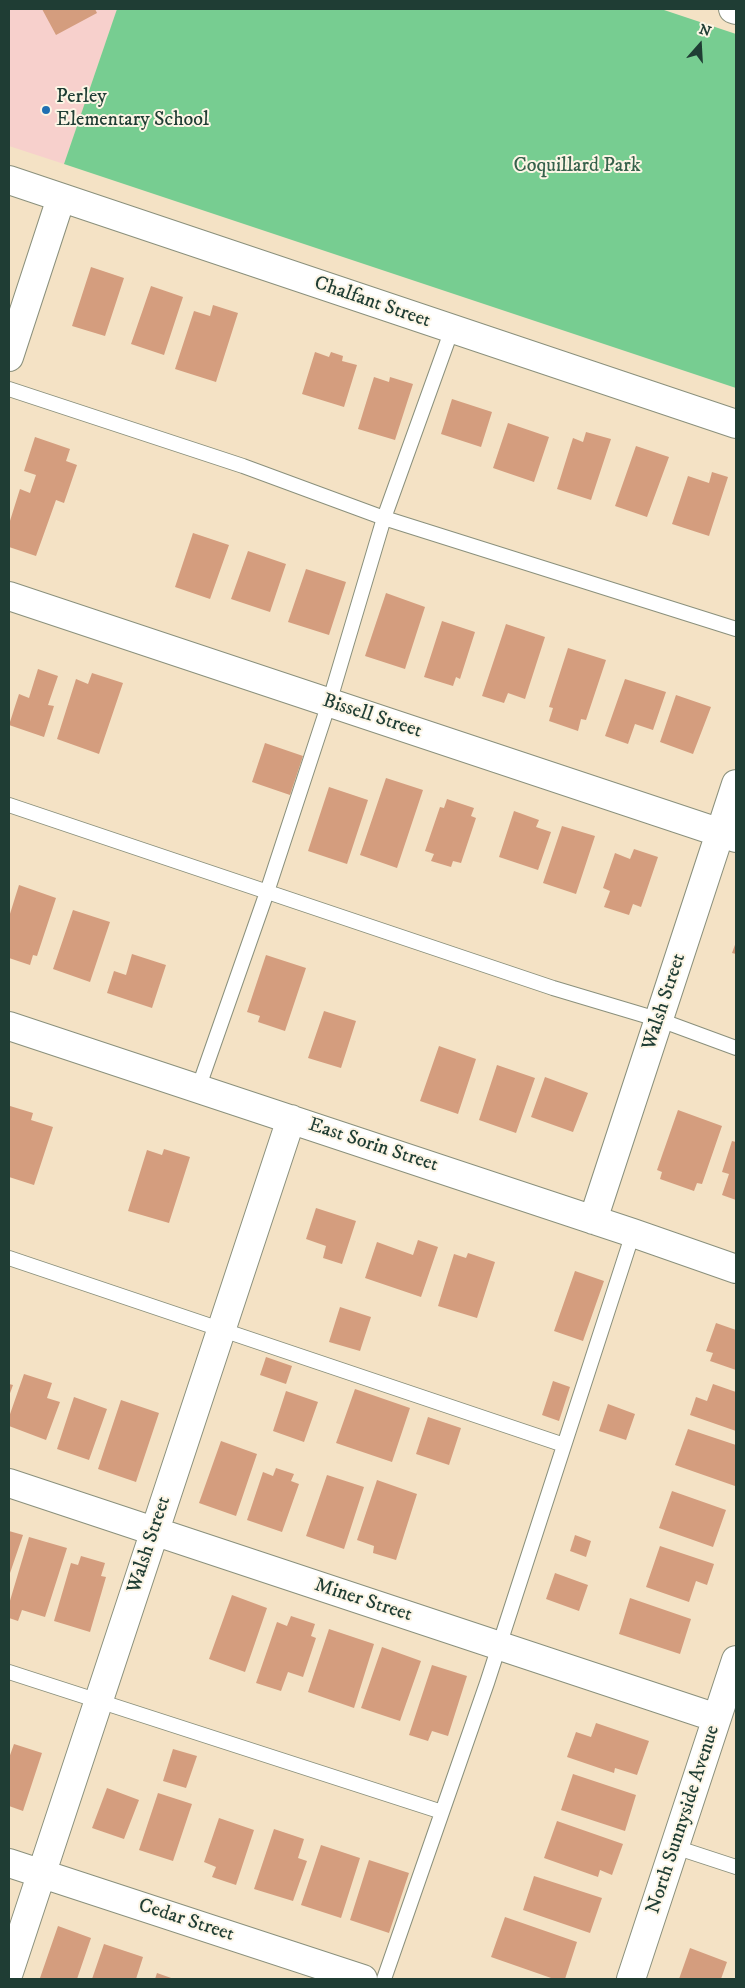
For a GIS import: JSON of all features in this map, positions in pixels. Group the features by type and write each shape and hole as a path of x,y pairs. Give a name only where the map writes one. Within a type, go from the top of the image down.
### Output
{"street":[{"name":"Chalfant Street","path":"9,180 736,424"},
{"path":"9,357 61,198"},
{"name":"Bissell Street","path":"9,596 728,835"},
{"name":"Walsh Street","path":"593,1220 660,1020 728,835 736,784"},
{"name":"East Sorin Street","path":"9,1026 736,1269"},
{"name":"Walsh Street","path":"9,1972 291,1119"},
{"name":"Miner Street","path":"9,1483 717,1718"},
{"name":"North Sunnyside Avenue","path":"631,1979 736,1660"},
{"name":"Cedar Street","path":"9,1863 362,1979"}],"lane":[{"path":"198,1089 329,703 384,518 452,330"},
{"path":"9,389 243,466 384,518 736,629"},
{"path":"9,805 544,985 660,1020 736,1048"},
{"path":"384,1979 498,1646 633,1233"},
{"path":"9,1258 564,1445"},
{"path":"9,1672 442,1812"},
{"path":"676,1847 736,1867"}],"shaded area":[{"name":"Perley Elementary School","path":"9,9 117,9 64,164 9,146"}],"green space":[{"name":"Coquillard Park","path":"117,9 661,9 736,34 736,388 64,164"}],"building":[{"path":"42,9 95,9 97,13 56,35"},
{"path":"91,267 124,278 105,336 72,326"},
{"path":"151,286 183,297 164,355 131,344"},
{"path":"213,305 238,313 216,382 175,369 194,311 210,316"},
{"path":"315,352 329,357 331,352 343,356 342,361 357,365 344,407 302,394"},
{"path":"374,377 389,382 390,377 413,384 395,440 358,429"},
{"path":"452,399 492,412 481,447 441,434"},
{"path":"508,423 549,437 534,482 493,468"},
{"path":"586,432 611,439 591,500 557,489 573,438 583,442"},
{"path":"35,437 70,449 66,461 77,465 64,503 56,500 36,556 9,547 9,524 20,489 30,493 36,475 24,471"},
{"path":"636,446 669,457 647,517 615,506"},
{"path":"712,472 728,477 709,536 672,524 688,476 709,483"},
{"path":"193,533 229,545 210,599 175,587"},
{"path":"248,551 286,564 270,612 231,599"},
{"path":"306,569 346,582 329,635 288,622"},
{"path":"386,593 425,607 405,669 365,656"},
{"path":"442,621 475,632 460,679 456,677 453,686 424,677"},
{"path":"506,624 545,637 525,699 508,693 504,703 482,696"},
{"path":"568,648 606,660 586,720 581,719 578,731 549,721 553,708 549,707"},
{"path":"38,669 58,676 48,705 54,706 44,737 9,725 19,694 29,698"},
{"path":"92,673 123,683 99,754 57,739 76,679 88,684"},
{"path":"625,679 666,692 653,730 635,724 628,744 605,736"},
{"path":"676,695 711,707 693,754 660,742"},
{"path":"265,743 303,756 290,795 252,782"},
{"path":"386,778 423,790 397,868 360,855"},
{"path":"329,787 368,800 347,864 308,851"},
{"path":"447,799 474,808 471,816 476,818 461,863 453,861 451,867 431,861 434,854 425,851 440,807 444,808"},
{"path":"514,811 539,820 536,827 551,832 538,870 499,857"},
{"path":"562,826 595,836 576,894 543,883"},
{"path":"634,849 658,857 641,907 633,904 629,915 604,907 610,891 603,888 615,853 630,859"},
{"path":"19,885 56,898 37,956 33,955 30,965 9,958 9,917"},
{"path":"73,910 110,922 90,982 53,969"},
{"path":"736,942 736,954 732,953"},
{"path":"132,954 166,965 152,1008 107,993 114,971 126,975"},
{"path":"266,955 306,968 285,1031 258,1022 260,1016 247,1012"},
{"path":"324,1011 356,1021 341,1068 308,1058"},
{"path":"439,1046 476,1059 458,1114 420,1101"},
{"path":"497,1065 535,1078 516,1133 479,1120"},
{"path":"545,1077 588,1093 573,1132 531,1117"},
{"path":"10,1106 33,1113 31,1120 53,1127 34,1185 9,1177"},
{"path":"678,1110 722,1126 702,1184 697,1183 694,1191 660,1179 662,1172 657,1170"},
{"path":"732,1141 736,1142 736,1200 722,1195 729,1174 722,1172"},
{"path":"164,1149 190,1157 169,1223 128,1211 147,1150 162,1155"},
{"path":"316,1208 356,1221 342,1264 323,1258 326,1246 306,1239"},
{"path":"418,1240 438,1247 421,1297 365,1278 377,1242 413,1255"},
{"path":"468,1253 495,1262 477,1318 438,1306 454,1254 466,1258"},
{"path":"575,1271 604,1281 583,1341 554,1331"},
{"path":"340,1307 371,1317 360,1351 329,1342"},
{"path":"716,1323 736,1330 736,1370 710,1361 713,1353 706,1351"},
{"path":"266,1357 292,1366 286,1384 260,1375"},
{"path":"24,1374 52,1383 47,1398 60,1402 46,1440 9,1426 9,1417"},
{"path":"553,1381 570,1387 559,1421 542,1415"},
{"path":"9,1384 13,1385 9,1396"},
{"path":"713,1384 736,1392 736,1431 690,1415 696,1397 707,1401"},
{"path":"355,1389 410,1408 392,1462 336,1443"},
{"path":"286,1391 318,1402 304,1442 273,1431"},
{"path":"74,1397 107,1409 89,1460 57,1449"},
{"path":"121,1400 159,1413 136,1482 98,1469"},
{"path":"608,1404 635,1414 626,1440 599,1431"},
{"path":"428,1417 461,1428 449,1465 416,1454"},
{"path":"688,1429 736,1445 735,1486 675,1465"},
{"path":"221,1441 257,1454 236,1516 199,1503"},
{"path":"276,1468 294,1474 291,1481 299,1484 282,1532 247,1520 263,1472 273,1476"},
{"path":"327,1475 364,1487 344,1549 306,1536"},
{"path":"377,1480 417,1494 396,1560 373,1553 374,1546 357,1540"},
{"path":"672,1491 726,1510 713,1547 659,1528"},
{"path":"9,1531 23,1535 9,1576"},
{"path":"575,1535 591,1541 586,1557 570,1551"},
{"path":"29,1537 67,1548 45,1617 22,1610 18,1621 9,1618 9,1604"},
{"path":"660,1546 714,1564 707,1585 696,1581 689,1602 646,1587"},
{"path":"81,1556 105,1563 101,1576 106,1577 90,1632 54,1621 71,1563 78,1565"},
{"path":"555,1573 588,1585 579,1611 546,1599"},
{"path":"232,1595 267,1608 245,1672 209,1659"},
{"path":"630,1598 691,1619 680,1654 619,1634"},
{"path":"291,1616 315,1624 311,1636 316,1638 303,1677 288,1672 281,1691 256,1683 277,1622 287,1626"},
{"path":"329,1629 374,1644 354,1708 308,1692"},
{"path":"382,1647 421,1661 400,1721 361,1708"},
{"path":"432,1665 467,1676 448,1736 432,1731 428,1741 409,1735"},
{"path":"596,1723 649,1741 637,1775 615,1768 614,1773 567,1757 576,1732 591,1737"},
{"path":"14,1744 42,1753 23,1811 9,1806 9,1758"},
{"path":"173,1749 197,1756 186,1788 163,1781"},
{"path":"573,1774 636,1795 625,1831 561,1810"},
{"path":"107,1788 139,1800 124,1839 92,1828"},
{"path":"158,1793 192,1804 173,1861 139,1850"},
{"path":"219,1818 254,1830 236,1885 212,1877 216,1867 204,1862"},
{"path":"557,1821 623,1844 612,1875 600,1870 598,1877 544,1858"},
{"path":"274,1829 304,1839 298,1858 307,1861 293,1901 254,1889"},
{"path":"321,1845 360,1858 341,1918 301,1905"},
{"path":"369,1860 409,1873 389,1933 350,1920"},
{"path":"534,1876 602,1898 590,1933 523,1910"},
{"path":"505,1917 577,1942 565,1979 554,1979 491,1957"},
{"path":"58,1926 91,1938 77,1979 40,1978"},
{"path":"104,1944 143,1957 136,1979 92,1979"},
{"path":"690,1948 727,1962 721,1979 679,1979"},
{"path":"157,1973 174,1979 155,1979"}],"place":[{"name":"Perley Elementary School","path":"46,110"}]}
